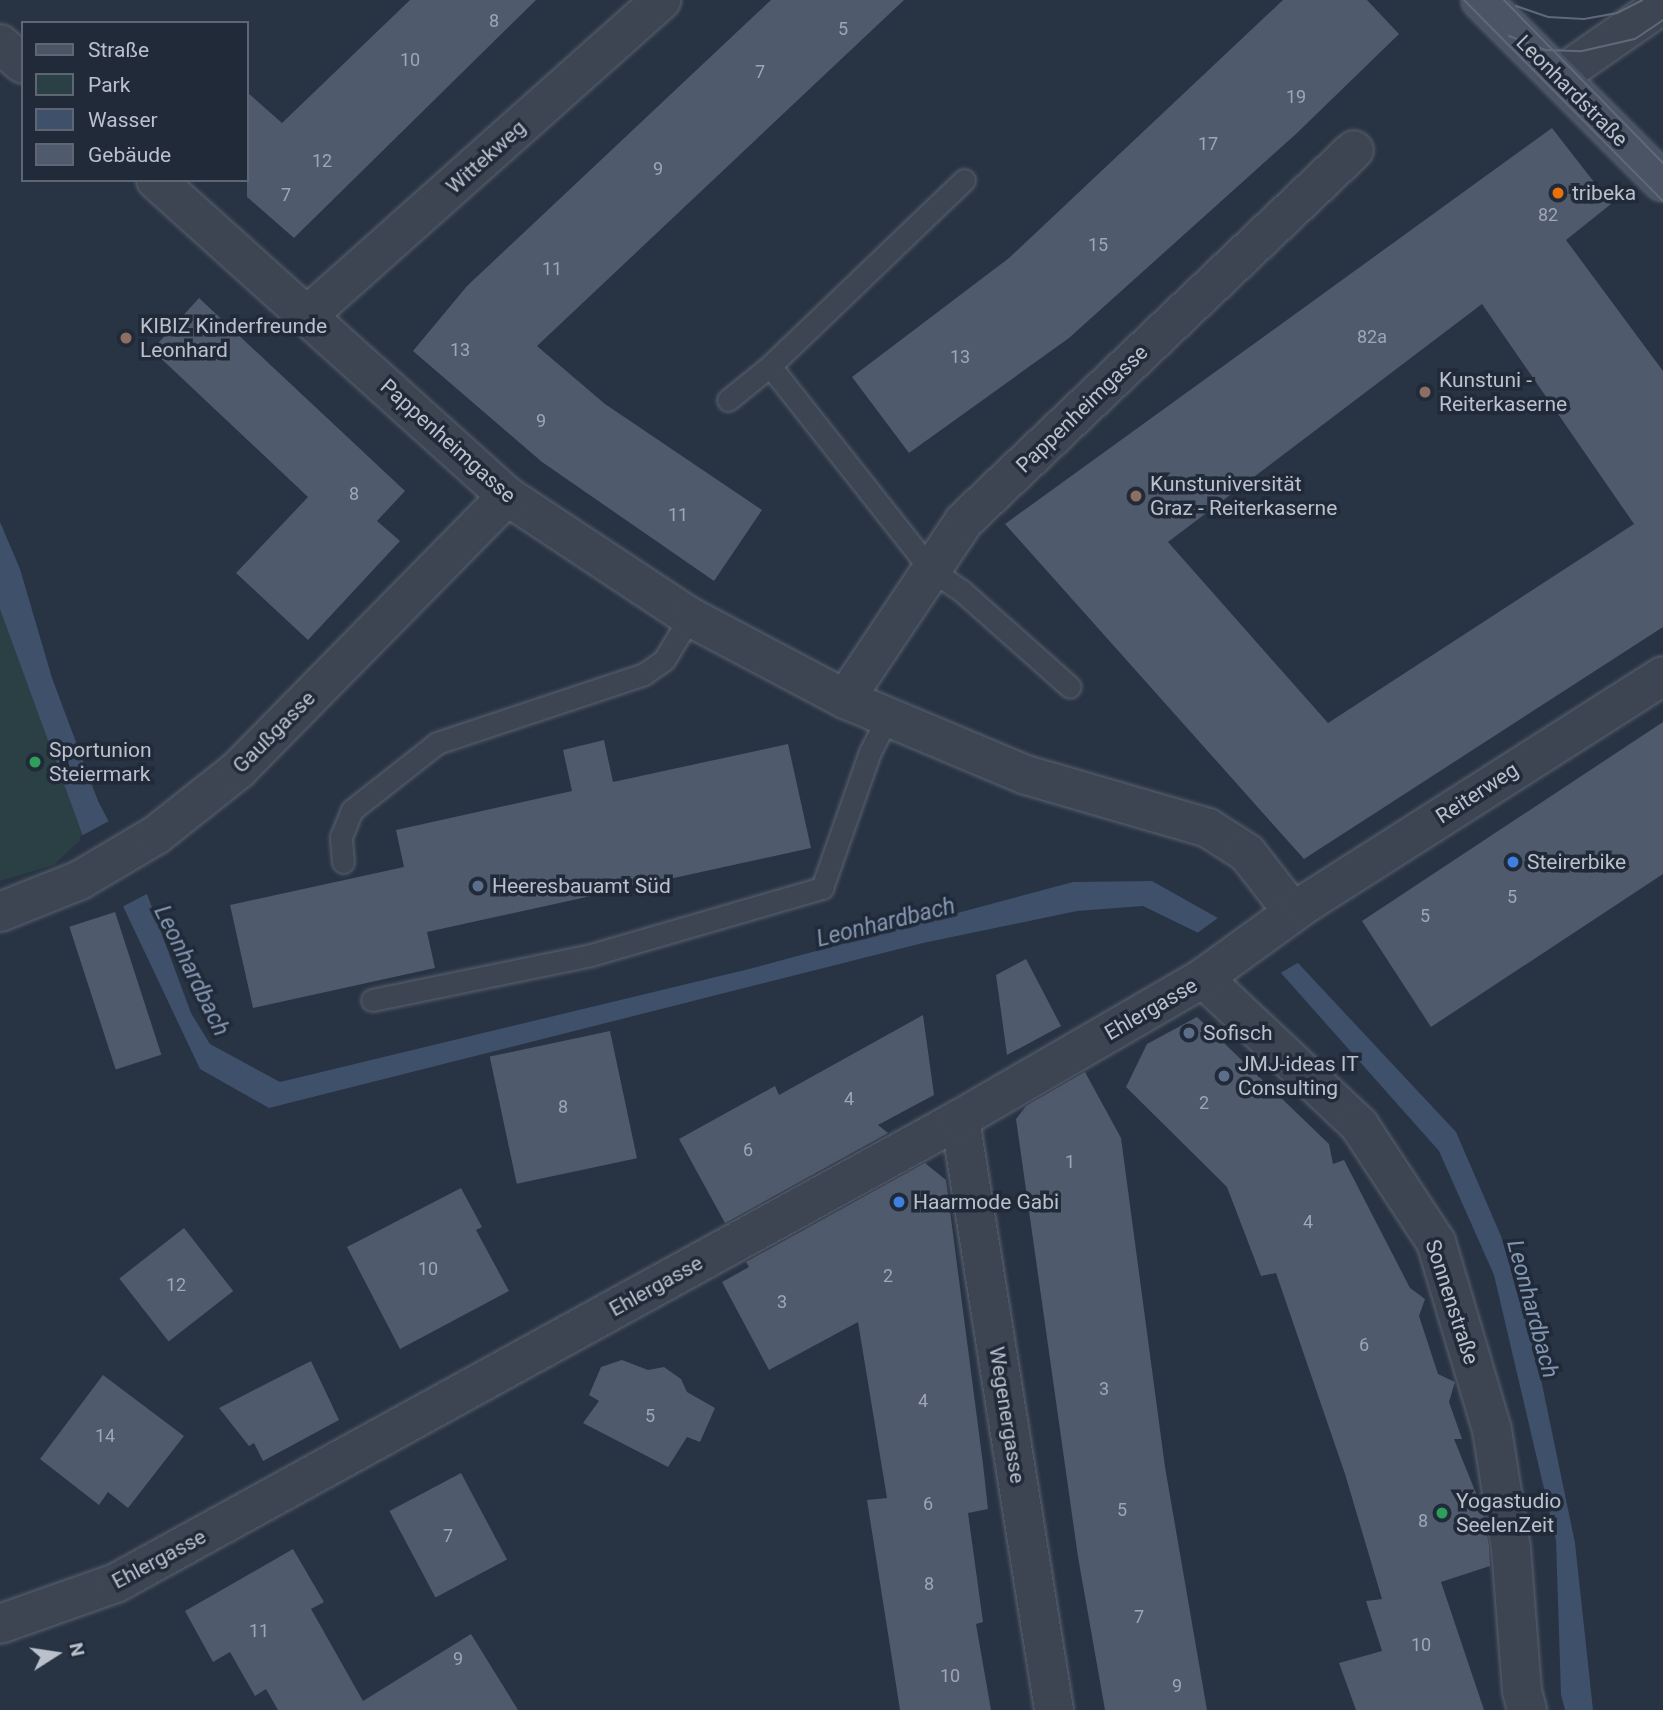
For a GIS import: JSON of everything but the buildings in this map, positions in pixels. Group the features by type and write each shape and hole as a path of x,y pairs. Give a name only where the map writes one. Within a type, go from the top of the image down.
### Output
{"main road":[{"name":"Leonhardstraße","path":"1481,0 1663,182"}],"street":[{"name":"Wittekweg","path":"309,314 662,0"},
{"path":"1559,77 1663,4"},
{"path":"0,44 21,62"},
{"name":"Pappenheimgasse","path":"845,699 964,522 1354,150"},
{"name":"Pappenheimgasse","path":"158,182 309,314 507,496 690,617 845,699 1027,775 1208,828 1247,853 1281,920"},
{"name":"Gaußgasse","path":"0,912 80,880 156,835 238,770 507,496"},
{"name":"Reiterweg","path":"1281,920 1663,676"},
{"name":"Ehlergasse","path":"0,1624 116,1583 960,1119 1213,971 1281,920"},
{"name":"Sonnenstraße","path":"1213,971 1359,1125 1436,1242 1492,1430 1511,1548 1522,1691 1527,1710"},
{"name":"Wegenergasse","path":"960,1119 1054,1710"}],"lane":[{"path":"729,400 770,366 964,180"},
{"path":"770,366 931,570 964,592 1070,687"},
{"path":"343,862 341,838 352,810 437,743 644,674 664,660 690,617"},
{"path":"372,1000 591,955 822,888 870,752 888,717"}],"green space":[{"name":"Sportunion Steiermark","path":"0,571 97,824 54,865 0,881"}],"water":[{"name":"Leonhardbach","path":"0,522 20,569 52,678 98,801 147,894 191,1013 210,1044 280,1082 749,969 1073,882 1152,881 1298,963 1456,1132 1501,1236 1537,1360 1575,1543 1593,1710 1565,1710 1561,1695 1556,1540 1494,1275 1439,1151 1281,973 1143,906 1077,911 923,943 269,1108 200,1069 122,904 83,836 0,609"}],"pier":[{"path":"111,820 149,892 118,909 79,837"},
{"path":"1222,915 1301,961 1277,975 1196,934"}],"tram line":[{"path":"1464,0 1663,201"},
{"path":"1504,0 1663,163"},
{"path":"1516,6 1548,17 1584,19 1617,13 1642,0"},
{"path":"1509,36 1545,50 1582,51 1635,39 1663,20"}],"place":[{"name":"tribeka","path":"1558,193"},
{"name":"KIBIZ Kinderfreunde Leonhard","path":"126,338"},
{"name":"Kunstuni - Reiterkaserne","path":"1425,392"},
{"name":"Kunstuniversität Graz - Reiterkaserne","path":"1136,496"},
{"name":"Sportunion Steiermark","path":"35,762"},
{"name":"Steirerbike","path":"1513,862"},
{"name":"Heeresbauamt Süd","path":"478,886"},
{"name":"Sofisch","path":"1189,1033"},
{"name":"JMJ-ideas IT Consulting","path":"1224,1076"},
{"name":"Haarmode Gabi","path":"899,1202"},
{"name":"Yogastudio SeelenZeit","path":"1442,1513"}]}
